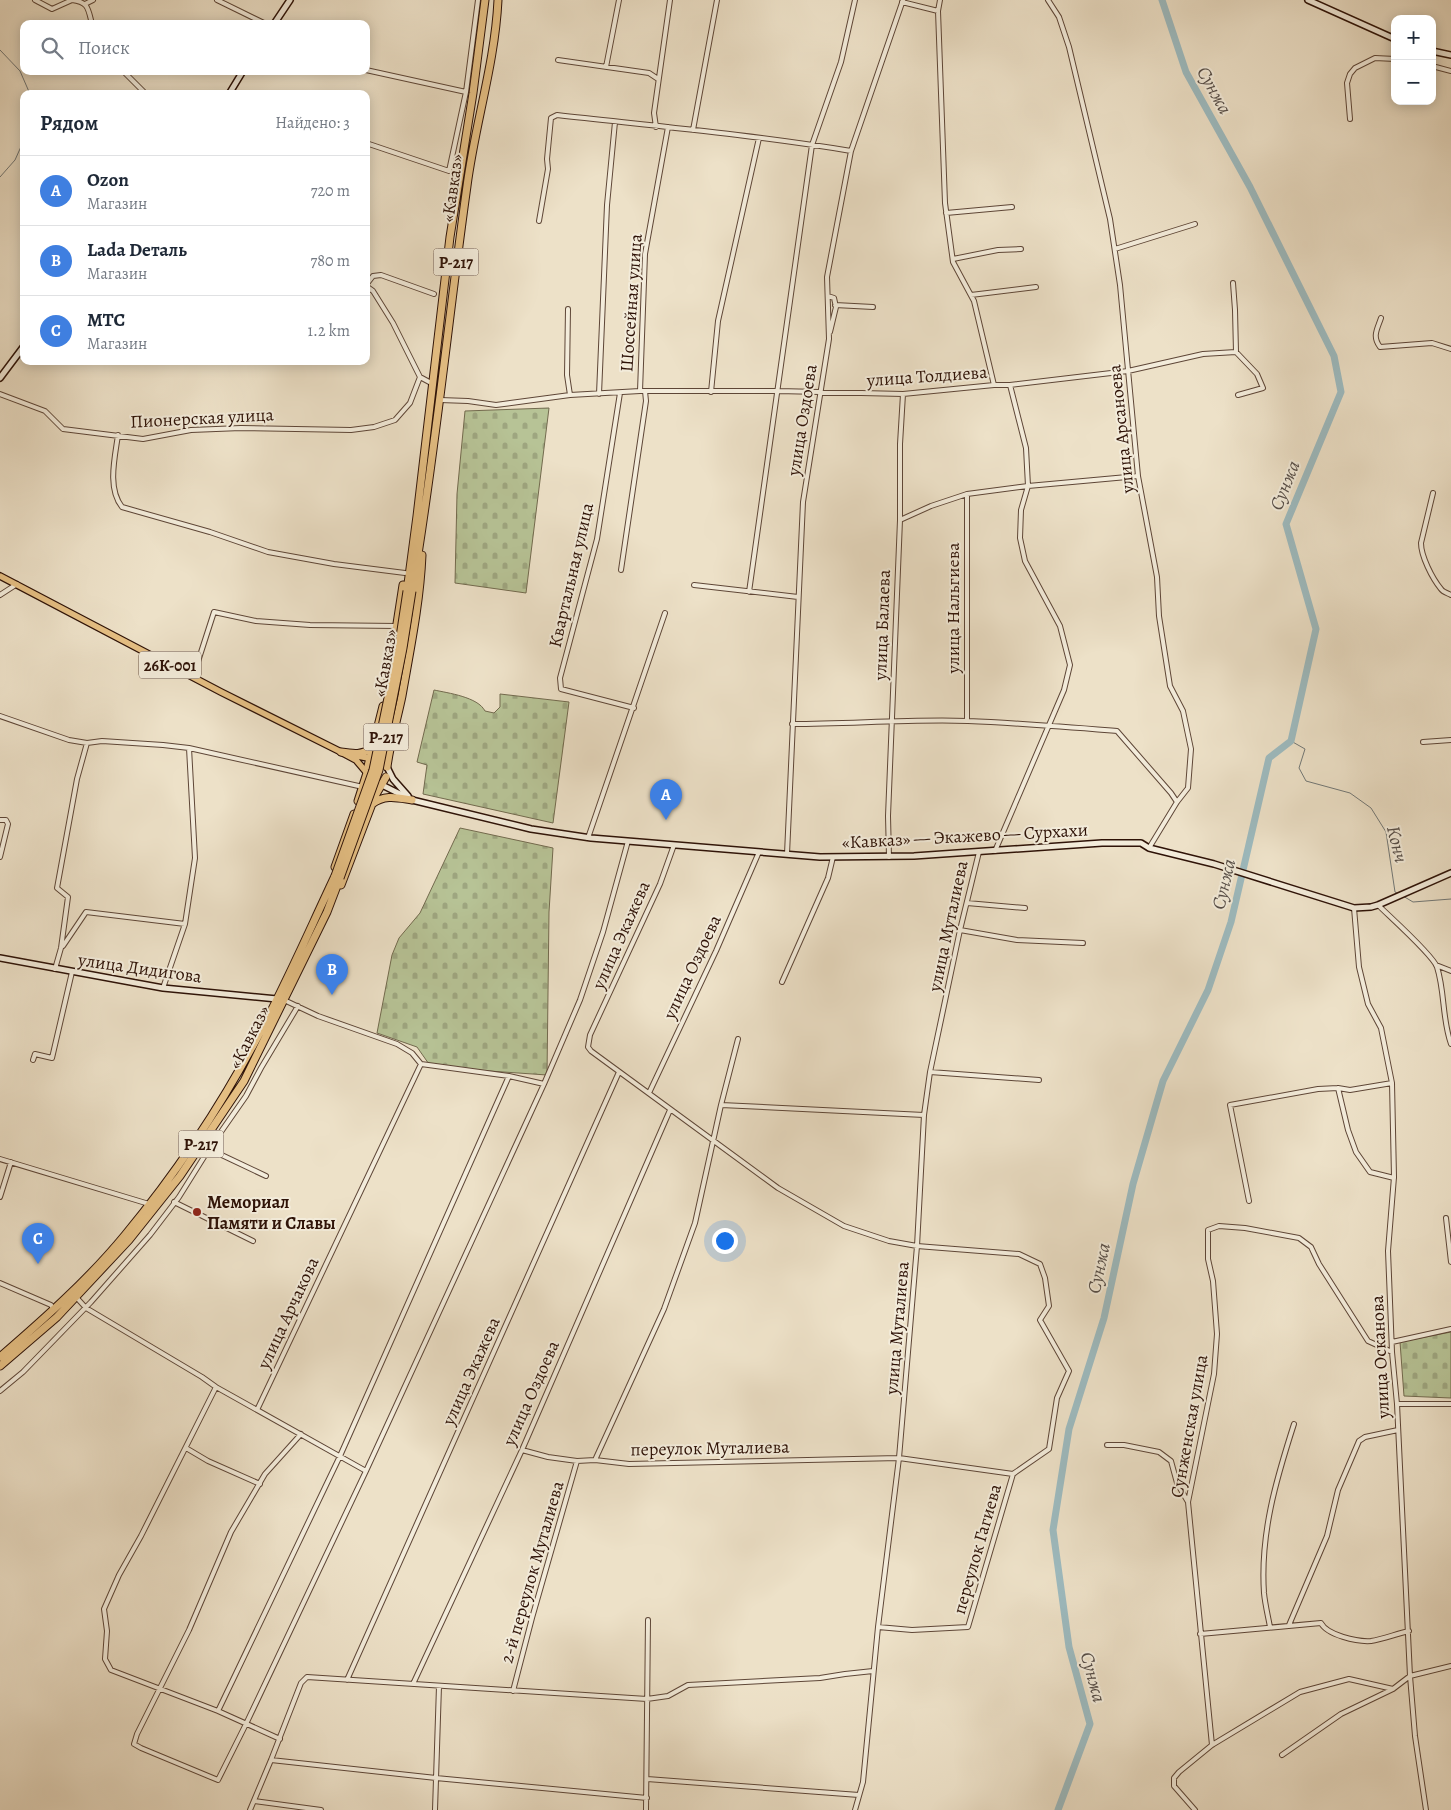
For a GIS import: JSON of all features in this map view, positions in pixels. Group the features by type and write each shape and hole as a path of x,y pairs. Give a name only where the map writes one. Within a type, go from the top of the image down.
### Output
{"highway":[{"name":"«Кавказ»","path":"409,591 450,237 473,93 485,0"},
{"name":"«Кавказ»","path":"2,1353 54,1310 125,1236 202,1133 281,1000 327,912 373,770 423,525 470,158 490,66 498,0"},
{"name":"Р-217","path":"372,748 385,698 405,573 417,516"},
{"path":"387,767 389,748 401,697 417,607 423,525"},
{"name":"«Кавказ»","path":"0,1366 57,1317 129,1240 180,1176 244,1081 320,907 363,787 372,748"},
{"path":"341,752 365,753 372,748"},
{"path":"327,912 344,879 372,804 386,777"},
{"path":"372,804 378,800 390,797 412,800"},
{"name":"«Кавказ»","path":"320,907 337,877"}],"main road":[{"path":"277,20 290,0"},
{"path":"1308,0 1391,37"},
{"path":"1436,52 1451,55"},
{"path":"231,90 241,75"},
{"path":"0,378 20,351"},
{"name":"26К-001","path":"0,576 341,752"},
{"path":"341,752 369,766 374,781 381,781 386,777 387,767"},
{"path":"341,752 369,766 383,762 396,784 412,800"},
{"name":"«Кавказ» — Экажево — Сурхахи","path":"374,781 412,800 530,829 588,838 759,852 833,857 889,857 1102,843 1141,843 1149,848 1214,864 1354,908"},
{"path":"1354,908 1378,905 1451,873"},
{"name":"улица Дидигова","path":"0,958 163,988 281,1000"}],"street":[{"path":"35,0 52,9 72,0 80,0 88,8 91,20"},
{"path":"85,4 93,0"},
{"path":"217,0 258,20"},
{"path":"370,144 449,171 466,92 478,0"},
{"path":"606,67 619,0"},
{"path":"656,126 654,113 670,0"},
{"path":"693,130 717,0"},
{"path":"749,592 812,145 840,62 856,0"},
{"path":"940,0 938,11 946,213 953,259 974,301 994,385"},
{"name":"улица Арсаноева","path":"1048,0 1059,17 1069,47 1110,219 1120,285 1138,476 1157,577 1159,616 1170,686 1183,711 1191,749 1188,788 1177,802 1149,848"},
{"path":"903,1 938,11"},
{"name":"улица Оздоева","path":"787,854 802,502 829,339 827,277 851,151 903,1"},
{"path":"1350,119 1347,83 1350,74 1355,68 1375,58 1391,59"},
{"path":"558,60 649,73 658,79"},
{"path":"1436,67 1451,71"},
{"path":"370,71 466,92"},
{"path":"127,75 142,90"},
{"path":"539,222 548,169 546,159 551,118 556,115 759,138 851,151"},
{"path":"599,394 607,205 615,122"},
{"name":"Шоссейная улица","path":"640,391 645,254 668,128"},
{"path":"711,392 718,321 759,138"},
{"path":"946,213 1012,206"},
{"path":"1115,249 1195,224"},
{"path":"953,259 998,250 1021,249"},
{"path":"370,280 373,276 381,275 434,294"},
{"path":"1233,283 1236,352 1257,374 1263,388 1238,395"},
{"path":"971,295 1036,287"},
{"path":"370,288 393,323 420,377 433,384"},
{"path":"828,296 834,298 835,305 829,339"},
{"path":"835,305 873,307"},
{"path":"568,309 567,375 570,395"},
{"path":"1381,318 1375,335 1380,347 1432,343 1451,349"},
{"name":"улица Толдиева","path":"438,400 468,401 496,405 570,395 640,391 778,391 903,394 1010,385 1128,371 1203,354 1236,352"},
{"name":"Пионерская улица","path":"0,394 44,411 63,429 143,439 191,430 241,428 351,430 374,426 395,420 410,403 420,377"},
{"name":"улица Муталиева","path":"995,851 1064,690 1070,665 1060,626 1025,561 1020,538 1021,510 1028,486 1026,448 1010,385"},
{"path":"621,570 646,401 645,391"},
{"name":"Квартальная улица","path":"620,393 597,539 560,678 561,689 634,708"},
{"name":"улица Балаева","path":"889,857 888,816 893,721 903,394"},
{"path":"118,435 114,464 114,485 116,499 122,506 210,532 268,552 334,564 405,573"},
{"path":"900,520 931,506 967,494 1028,486 1138,476"},
{"path":"1433,493 1421,550 1441,590 1451,595"},
{"name":"улица Нальгиева","path":"967,494 967,721"},
{"path":"0,595 17,584"},
{"path":"694,585 798,597"},
{"path":"193,677 214,612 256,621 310,625 397,626"},
{"path":"588,838 665,613"},
{"path":"0,716 69,740 189,748 363,787"},
{"path":"792,724 967,721 1117,731 1172,793 1177,802"},
{"path":"1423,742 1451,740"},
{"path":"55,969 61,948 68,897 57,888 77,779 88,742"},
{"path":"163,988 185,924 195,858 189,748"},
{"path":"0,820 6,820 8,824 0,857"},
{"path":"301,1434 265,1474 231,1532 189,1630 159,1688 134,1744 218,1780 366,1471 544,1084 580,1000 603,932 628,841"},
{"name":"улица Экажева","path":"347,1680 619,1072 591,1051 588,1047 590,1035 660,884 674,845"},
{"name":"улица Оздоева","path":"650,1093 716,951 759,852"},
{"name":"улица Муталиева","path":"856,1810 863,1782 878,1627 899,1458 917,1246 924,1115 930,1072 960,930 979,852"},
{"path":"782,982 828,878 833,857"},
{"path":"967,903 1025,908"},
{"path":"1378,905 1436,965 1451,971"},
{"name":"улица Осканова","path":"1354,908 1359,967 1368,1004 1381,1028 1392,1083 1394,1178 1388,1251 1392,1352 1397,1404 1410,1676 1426,1810"},
{"path":"61,948 86,912 185,924"},
{"path":"960,930 1017,940 1082,943"},
{"path":"1436,965 1442,995 1446,1032 1451,1044"},
{"path":"33,1060 35,1054 52,1058 72,972"},
{"path":"281,1000 318,1016 397,1044 412,1052 421,1064 509,1076 544,1084"},
{"path":"0,1391 23,1372 86,1308 120,1271 174,1202 246,1096 298,1006"},
{"path":"595,1460 664,1309 695,1223 721,1105 738,1039"},
{"name":"улица Арчакова","path":"257,1410 421,1064"},
{"path":"619,1072 778,1188 844,1226 889,1241 917,1246 1019,1254 1040,1264 1045,1278 1049,1306 1040,1320 1069,1371 1057,1398 1048,1449 1013,1474"},
{"path":"930,1072 1039,1080"},
{"path":"218,1711 340,1456 509,1076"},
{"path":"1249,1200 1230,1105 1296,1092 1338,1088 1350,1090 1392,1083"},
{"path":"1338,1088 1348,1130 1356,1152 1370,1172 1394,1178"},
{"path":"721,1105 924,1115"},
{"name":"улица Оздоева","path":"413,1684 522,1450 670,1110"},
{"path":"209,1149 266,1176"},
{"path":"0,1160 149,1204"},
{"path":"0,1197 11,1162"},
{"path":"174,1202 253,1240"},
{"path":"1446,1218 1451,1262"},
{"name":"Сунженская улица","path":"1212,1745 1188,1502 1214,1374 1217,1334 1213,1281 1208,1259 1208,1230 1219,1226 1245,1228 1299,1238 1311,1247 1319,1264 1368,1341 1392,1352"},
{"path":"0,1283 51,1305 54,1310"},
{"path":"76,1297 86,1308 216,1387 366,1471"},
{"path":"1392,1342 1451,1329"},
{"path":"216,1387 141,1536 119,1574 104,1609 107,1631 105,1659 111,1670 218,1711 280,1739"},
{"path":"1397,1404 1451,1404"},
{"path":"1270,1627 1264,1595 1263,1577 1266,1528 1280,1466 1294,1424"},
{"path":"1289,1625 1327,1536 1338,1490 1359,1441 1365,1437 1398,1430"},
{"path":"1107,1445 1124,1445 1159,1452 1171,1461 1177,1483 1188,1502"},
{"path":"186,1448 260,1484"},
{"name":"переулок Муталиева","path":"522,1450 548,1457 577,1461 595,1460 629,1464 899,1458"},
{"name":"переулок Гагиева","path":"878,1627 912,1630 968,1627 1013,1474 899,1458"},
{"name":"2-й переулок Муталиева","path":"513,1691 577,1461"},
{"path":"646,1810 648,1620"},
{"path":"1200,1634 1321,1623 1324,1629 1330,1633 1369,1641 1409,1631"},
{"path":"1282,1755 1341,1714 1393,1689 1410,1676 1451,1666"},
{"path":"250,1810 272,1760 301,1683 307,1678 647,1699 668,1696 688,1685 820,1678 873,1672"},
{"path":"1194,1810 1174,1786 1174,1778 1212,1745 1300,1692 1349,1679 1393,1689"},
{"path":"435,1810 439,1686"},
{"path":"272,1760 647,1798"},
{"path":"647,1779 859,1795"},
{"path":"254,1801 321,1810"}],"green space":[{"path":"549,408 526,593 455,583 457,494 465,411"},
{"path":"434,690 469,699 476,702 485,711 494,713 500,707 500,694 569,702 553,823 423,794 427,765 417,762"},
{"path":"460,828 553,848 549,912 547,1075 431,1067 417,1047 377,1033 392,955 399,938 420,913"},
{"path":"1451,1332 1451,1398 1404,1396 1400,1342"}],"waterway":[{"name":"Сунжа","path":"1058,1810 1090,1724 1069,1647 1053,1530 1069,1429 1104,1318 1133,1184 1163,1081 1208,990 1231,922 1269,758 1291,741 1316,629 1286,524 1341,392 1334,356 1250,187 1186,72 1162,0"},
{"path":"0,50 20,71"},
{"path":"22,75 28,90"},
{"path":"0,177 15,160 20,149"},
{"name":"Конч","path":"1291,741 1305,749 1299,768 1306,781 1350,793 1371,808 1386,832 1395,892 1397,893"},
{"name":"Конч","path":"1403,896 1413,902 1451,899"}],"place":[{"name":"Ozon","path":"666,820"},
{"name":"Lada Dеталь","path":"332,995"},
{"name":"Мемориал Памяти и Славы","path":"197,1212"},
{"name":"МТС","path":"38,1264"}]}
